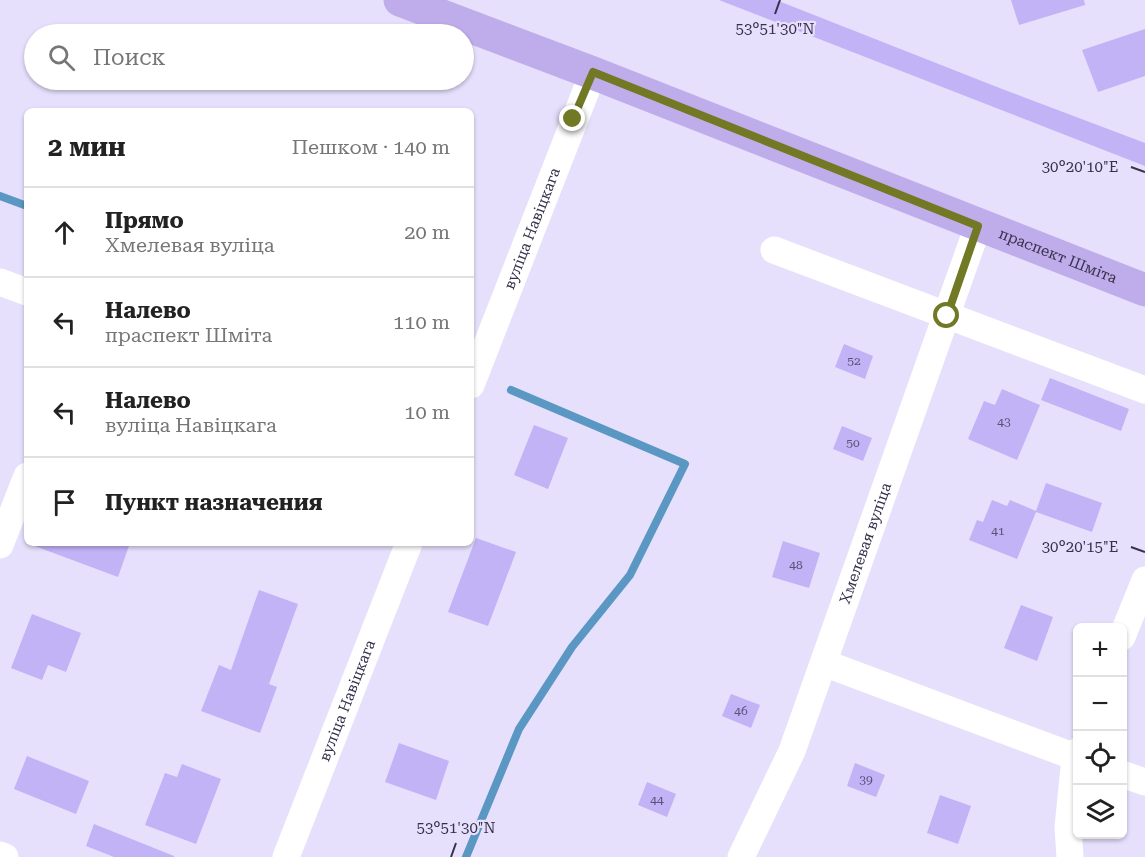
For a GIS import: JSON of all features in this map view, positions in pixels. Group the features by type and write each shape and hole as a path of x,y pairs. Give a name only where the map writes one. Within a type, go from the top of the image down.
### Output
{"main road":[{"name":"праспект Шміта","path":"400,0 464,24"},
{"name":"праспект Шміта","path":"474,28 593,72 1145,291"}],"street":[{"name":"вуліца Навіцкага","path":"474,377 593,72"},
{"name":"Хмелевая вуліца","path":"741,857 792,751 978,226"},
{"path":"774,249 1145,390"},
{"path":"0,282 24,291"},
{"path":"0,545 24,484"},
{"name":"вуліца Навіцкага","path":"286,857 408,546"},
{"path":"1127,624 1145,579"},
{"path":"824,663 1073,755"},
{"path":"1127,776 1145,782"},
{"path":"1070,857 1068,827 1073,785"},
{"path":"0,855 5,857"}],"building":[{"path":"719,0 776,0 1145,143 1145,166"},
{"path":"1011,0 1084,0 1085,5 1019,25"},
{"path":"1145,29 1145,76 1098,92 1082,50"},
{"path":"844,344 873,356 865,379 835,367"},
{"path":"1050,378 1129,409 1121,431 1041,400"},
{"path":"1002,389 1040,405 1017,460 968,439 984,401 995,405"},
{"path":"534,425 568,438 548,489 514,475"},
{"path":"842,426 872,438 863,461 833,449"},
{"path":"1046,483 1102,503 1092,532 1036,512 1017,559 969,540 977,520 983,522 992,500 1007,506 1010,500 1036,511"},
{"path":"476,538 516,552 488,626 448,612"},
{"path":"783,541 820,553 809,588 772,577"},
{"path":"35,546 129,546 118,577"},
{"path":"259,590 298,604 269,684 277,687 260,733 201,711 219,665 231,670"},
{"path":"1021,605 1053,617 1037,661 1004,648"},
{"path":"32,614 81,633 66,672 48,665 42,680 11,668"},
{"path":"731,694 760,705 751,728 722,716"},
{"path":"399,743 449,761 436,800 385,782"},
{"path":"27,756 89,781 76,814 14,789"},
{"path":"855,763 885,775 876,797 847,786"},
{"path":"182,764 221,779 196,844 145,825 165,773 177,777"},
{"path":"647,782 676,794 667,817 638,805"},
{"path":"940,795 971,806 958,844 927,833"},
{"path":"94,824 174,857 114,857 86,846"}],"waterway":[{"path":"0,196 24,205"},
{"path":"466,857 519,729 572,647 630,575 685,464 511,390"}],"route":[{"path":"573,119 593,72 978,226 947,316"}]}
